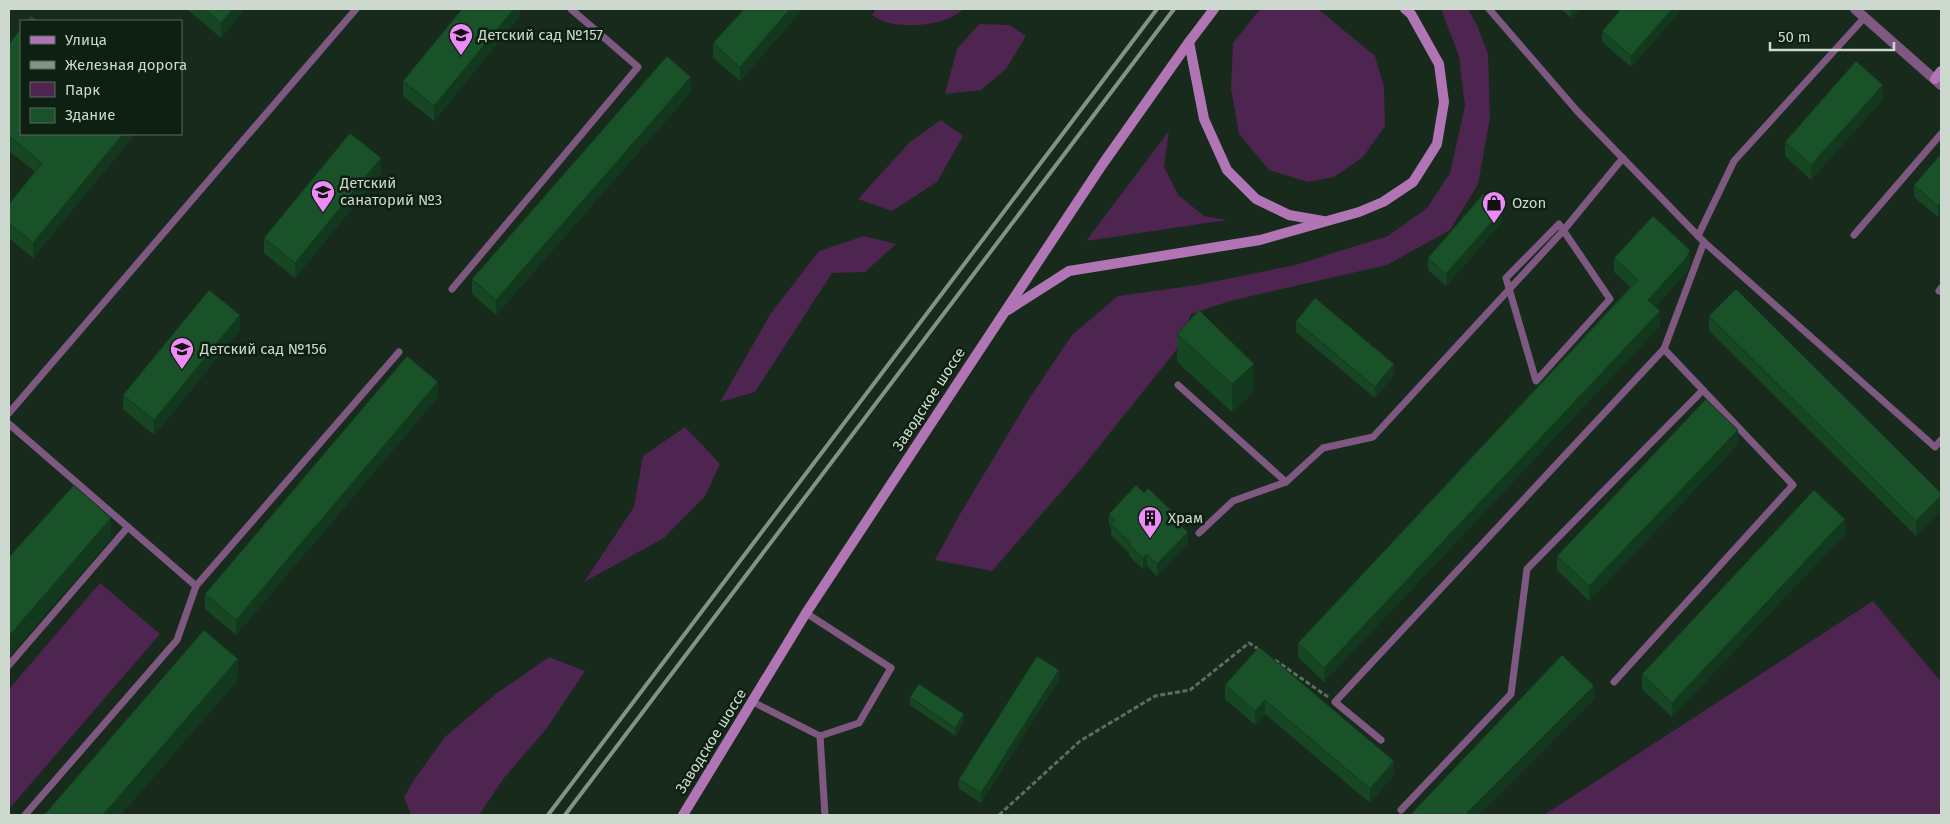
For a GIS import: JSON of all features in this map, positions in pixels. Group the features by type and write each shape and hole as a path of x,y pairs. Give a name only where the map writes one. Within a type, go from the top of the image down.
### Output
{"main road":[{"name":"Заводское шоссе","path":"683,815 806,613 1102,165 1214,9"},
{"path":"1004,313 1069,271 1260,240 1359,212 1383,202 1413,182 1437,144 1444,102 1439,64 1411,14 1405,9"},
{"path":"1189,42 1204,119 1227,170 1256,199 1289,216 1326,222"}],"street":[{"path":"1855,9 1939,78"}],"lane":[{"path":"9,413 356,9"},
{"path":"452,289 638,67 571,9"},
{"path":"1489,9 1578,112 1704,242 1935,447 1941,440"},
{"path":"1698,236 1734,161 1865,17"},
{"path":"1854,235 1941,134"},
{"path":"1200,533 1233,500 1286,482 1323,448 1373,437 1563,230 1623,158"},
{"path":"1559,224 1563,230 1610,298 1536,381 1506,278 1559,224"},
{"path":"1381,740 1335,702 1664,349 1704,242"},
{"path":"1614,682 1792,484 1664,349"},
{"path":"25,815 177,640 196,586 399,352"},
{"path":"1178,385 1286,482"},
{"path":"1401,810 1511,694 1527,569 1702,390"},
{"path":"9,424 196,586"},
{"path":"9,665 128,527"},
{"path":"753,702 820,736 858,723 891,668 806,613"},
{"path":"820,736 825,815"}],"path":[{"path":"998,815 1080,740 1155,696 1190,690 1249,642 1265,653"},
{"path":"1273,659 1335,702"}],"green space":[{"path":"876,9 964,9 948,19 938,22 908,25 880,20 872,15"},
{"path":"1260,9 1318,9 1375,56 1384,87 1385,126 1363,157 1334,177 1308,182 1269,170 1239,134 1231,89 1233,43"},
{"path":"1441,9 1468,9 1477,25 1488,54 1490,118 1478,184 1450,230 1387,265 1230,301 1191,314 1177,349 1081,469 992,571 935,560 960,514 1029,399 1072,335 1118,296 1197,285 1295,265 1388,236 1427,208 1450,173 1465,106 1459,56"},
{"path":"979,24 1010,25 1026,36 1006,69 981,90 945,94 957,49"},
{"path":"941,120 963,136 937,182 892,211 858,199 910,142"},
{"path":"1169,131 1164,167 1178,195 1204,216 1227,220 1086,241"},
{"path":"864,236 896,244 865,272 832,273 755,392 720,402 771,313 819,251"},
{"path":"685,427 720,464 705,496 664,538 584,582 634,507 643,456"},
{"path":"100,583 160,634 9,809 9,689"},
{"path":"1873,601 1941,682 1941,815 1544,815"},
{"path":"549,657 585,671 547,728 504,778 479,815 411,815 404,797 445,737 497,693"}],"building":[{"path":"204,9 233,9 221,23"},
{"name":"Детский сад №157","path":"462,9 514,9 434,106 403,81"},
{"path":"744,9 790,9 740,67 713,43"},
{"path":"1621,9 1672,9 1631,56 1602,31"},
{"path":"31,16 37,20 28,20"},
{"path":"20,29 20,135 122,135 33,243 9,223 9,204 42,163 9,136 9,44"},
{"path":"667,56 691,77 496,300 472,279"},
{"path":"1856,61 1883,85 1811,165 1785,142"},
{"name":"Детский санаторий №3","path":"350,133 381,158 295,263 264,238"},
{"path":"1941,154 1941,202 1938,206 1914,185"},
{"path":"1483,194 1502,210 1446,274 1428,258"},
{"path":"1653,216 1690,250 1687,257 1648,300 1660,311 1324,668 1298,643 1638,280 1614,258"},
{"path":"1736,289 1941,493 1941,496 1916,521 1709,316"},
{"name":"Детский сад №156","path":"209,290 240,315 154,420 123,395"},
{"path":"1315,298 1394,364 1375,387 1296,321"},
{"path":"1199,310 1254,364 1232,384 1177,334"},
{"path":"407,356 438,382 236,620 205,594"},
{"path":"1706,399 1738,430 1589,586 1557,556"},
{"path":"74,485 111,518 9,636 9,557"},
{"name":"Храм","path":"1136,485 1144,493 1148,488 1181,520 1178,523 1188,532 1157,564 1147,554 1143,558 1129,545 1131,543 1111,524 1115,520 1109,514"},
{"path":"1814,490 1845,519 1672,703 1642,674"},
{"path":"204,630 238,659 103,815 44,815"},
{"path":"1259,647 1394,761 1370,789 1265,700 1255,711 1225,685"},
{"path":"1562,655 1594,686 1465,815 1410,815"},
{"path":"1037,656 1059,670 981,793 959,779"},
{"path":"919,684 964,714 955,728 910,697"}],"railway":[{"path":"548,815 1157,9"},
{"path":"565,815 1174,9"}],"place":[{"name":"Детский сад №157","path":"461,56"},
{"name":"Детский санаторий №3","path":"323,213"},
{"name":"Ozon","path":"1494,224"},
{"name":"Детский сад №156","path":"182,370"},
{"name":"Храм","path":"1150,539"}]}
